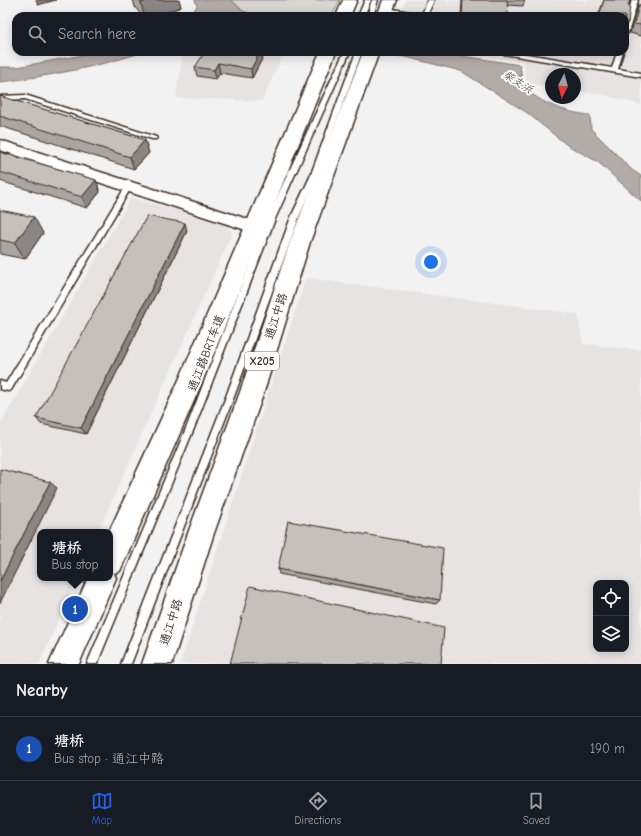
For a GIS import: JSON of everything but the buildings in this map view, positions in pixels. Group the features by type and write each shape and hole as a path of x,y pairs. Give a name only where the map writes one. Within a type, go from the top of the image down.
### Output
{"main road":[{"path":"345,12 350,0"},
{"path":"113,554 191,380 326,56"},
{"name":"通江中路","path":"157,664 200,536 252,392 300,242 364,56"},
{"path":"64,664 101,581"}],"street":[{"path":"0,145 255,226"}],"lane":[{"path":"363,12 368,0"},
{"path":"371,12 375,0"},
{"path":"426,12 431,0"},
{"path":"629,20 635,0"},
{"path":"386,9 402,12"},
{"name":"通江路BRT车道","path":"92,664 191,426 271,219 345,56"},
{"path":"126,664 228,401 295,217 314,177 364,56"},
{"path":"530,56 615,69 641,75"},
{"path":"615,69 619,56"},
{"path":"0,98 25,96 154,138"},
{"path":"0,385 8,387 129,186"}],"shaded area":[{"path":"231,0 340,0 334,12 243,11"},
{"path":"406,0 641,0 641,105 600,94 581,92 581,68 545,68 545,86 526,84 524,62 489,56 629,56 629,12 400,12"},
{"path":"182,56 282,56 262,101 176,98"},
{"path":"131,198 226,223 232,233 99,529 37,529 37,581 76,581 39,664 0,664 0,425"},
{"path":"306,278 578,314 583,344 641,350 641,664 180,664"}],"water":[{"path":"195,0 231,0 246,12 193,12 197,6"},
{"path":"77,56 130,56 73,70 0,82 0,67 17,67"},
{"name":"柴支浜","path":"399,56 463,56 520,65 523,87 545,102 545,104 549,104 563,110 590,115 591,129 632,170 641,176 641,201 598,162 567,145 526,112 461,71"}],"place":[{"name":"塘桥","path":"75,609"}]}
